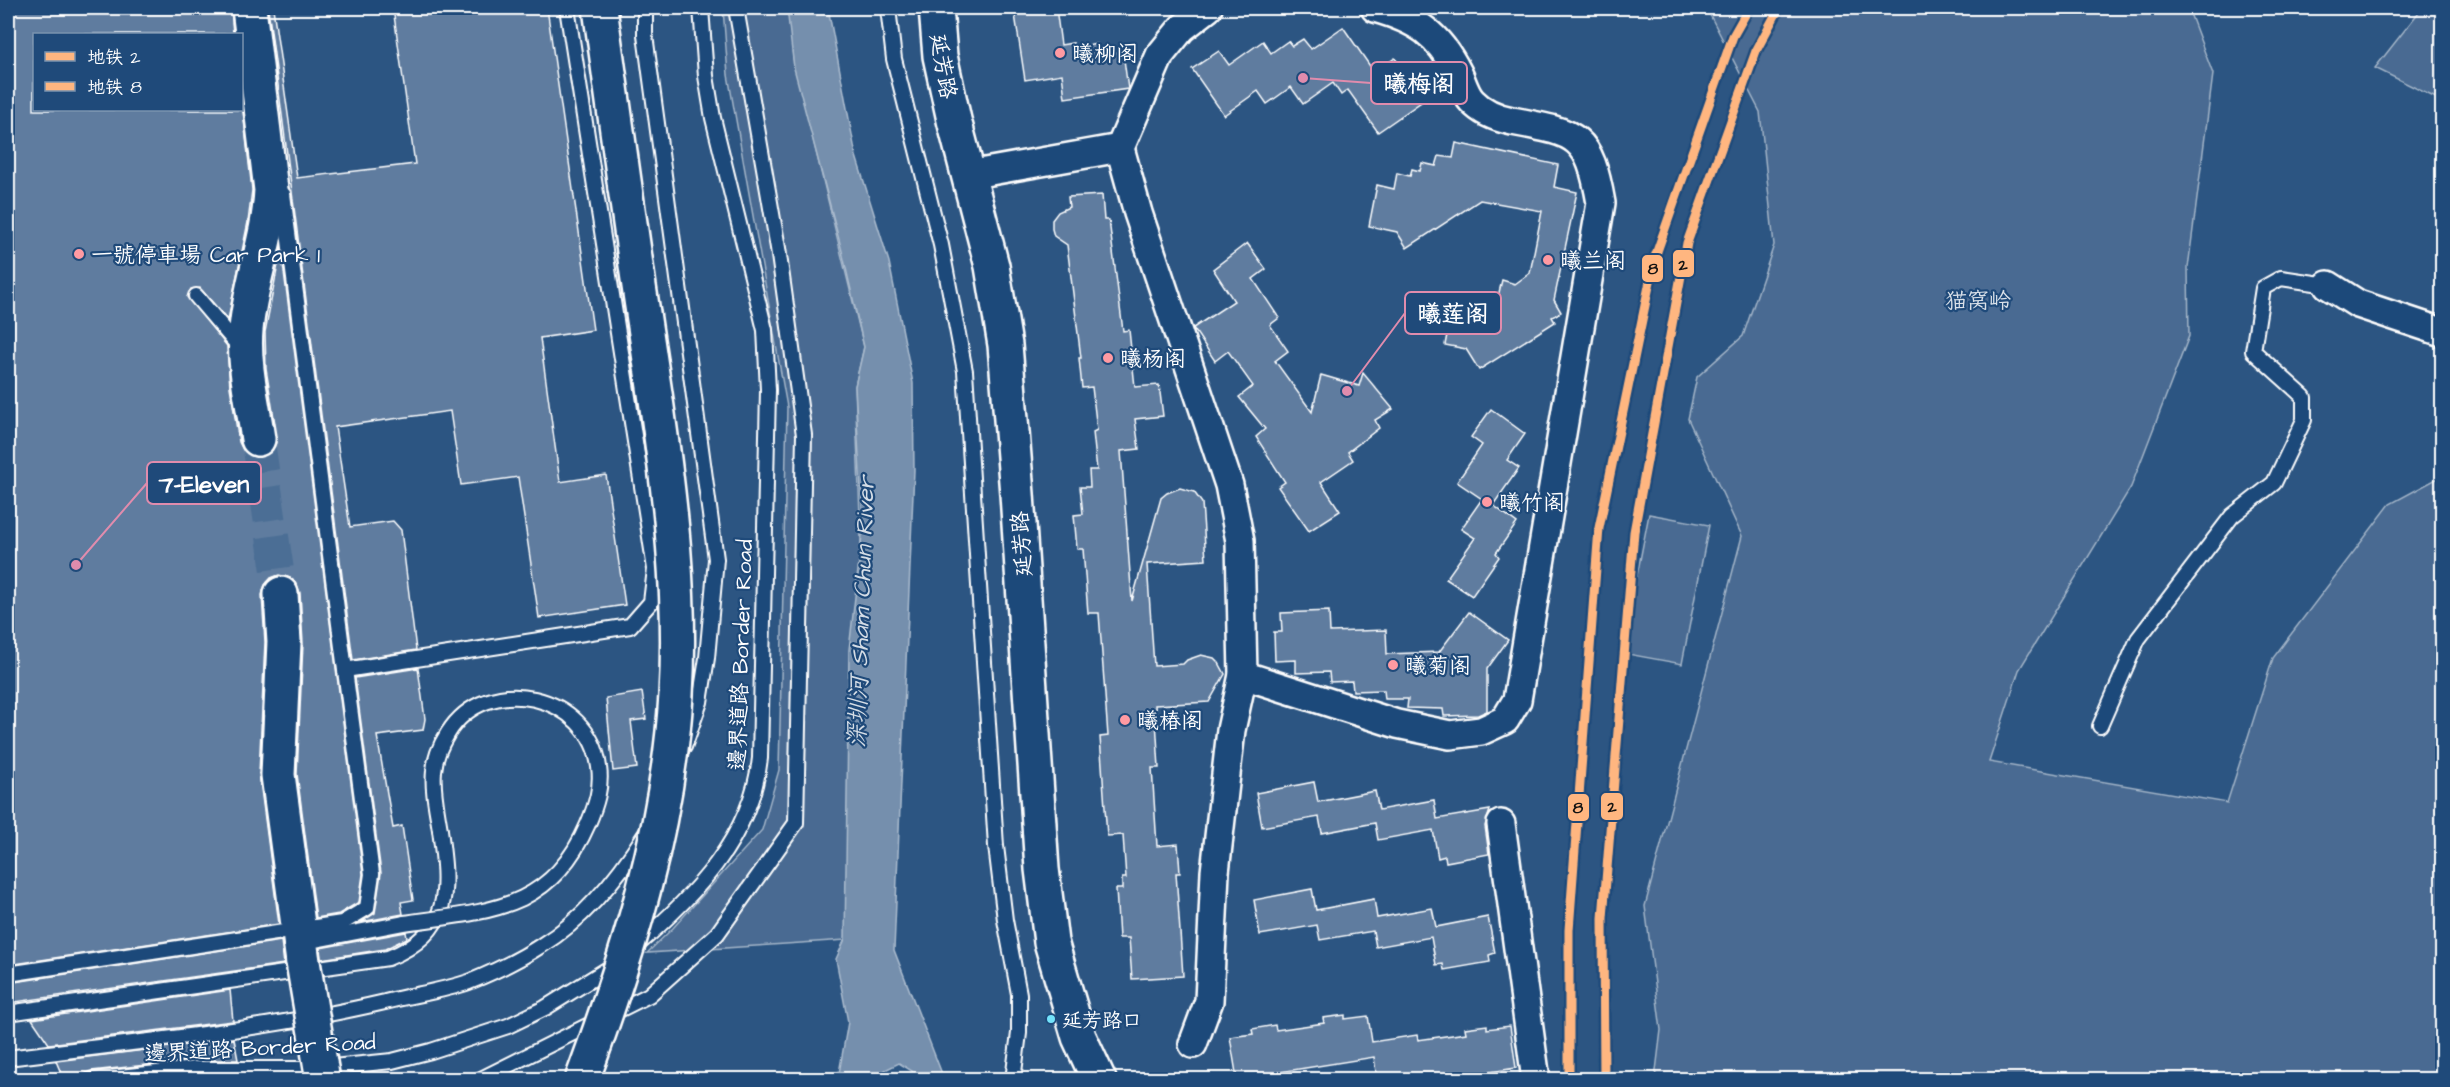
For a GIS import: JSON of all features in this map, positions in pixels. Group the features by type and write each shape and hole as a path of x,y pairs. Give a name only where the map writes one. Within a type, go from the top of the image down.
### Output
{"main road":[{"path":"249,8 271,190 270,217 248,310 246,354 258,439"},
{"path":"582,1080 614,994 640,906 657,836 676,696 676,558 600,8"},
{"name":"延芳路","path":"936,8 940,56 968,175 993,266 1005,345 1042,869 1052,942 1079,1037 1099,1080"},
{"path":"281,594 284,642 278,775 302,952 323,1080"}],"street":[{"path":"1193,1044 1209,1001 1215,872 1231,730 1243,675 1239,541 1229,485 1138,213 1120,148 1160,55 1182,28 1208,8"},
{"path":"1243,675 1397,724 1450,735 1481,731 1505,720 1517,700 1601,203 1596,173 1586,150 1569,134 1492,117 1470,101 1444,48 1427,30 1400,15 1375,8"},
{"path":"968,175 1120,148"},
{"path":"2328,285 2358,304 2442,332"},
{"path":"1501,824 1536,1080"}],"lane":[{"path":"8,974 342,923 367,908 372,874 259,8"},
{"path":"345,670 630,626 651,602 655,568 567,8"},
{"path":"8,1058 263,1026 342,1012 467,982 510,964 544,944 592,904 625,867 655,820 700,702 707,658 716,559 645,34 645,8"},
{"name":"邊界道路 Border Road","path":"92,1080 194,1069 314,1069 353,1066 431,1051 508,1026 545,1008 615,964 686,899 714,868 734,840 750,807 758,780 760,758 767,360 760,305 713,118 706,76 701,8"},
{"path":"479,1080 649,995 717,934 796,823 804,435 778,248 736,8"},
{"path":"888,8 894,59 942,245 965,370 996,846 1005,920 1019,994 1019,1033 1013,1080"},
{"path":"2100,726 2138,639 2232,516 2274,483 2304,420 2304,397 2253,351 2263,288 2281,278 2328,285"},
{"path":"196,296 246,354"},
{"path":"8,1013 388,958 410,949 431,927 443,901 446,872 434,786 434,770 437,755 451,728 474,707 488,701 518,695 546,701 571,715 590,739 599,766 598,796 576,848 566,864 552,878 507,906 487,911 404,923 302,952"}],"green space":[{"path":"723,8 789,8 793,58 864,347 855,386 861,541 846,940 647,953 673,928 762,830 779,770 787,407 728,75"},
{"name":"猫窝岭","path":"1712,8 2188,8 2213,74 2188,268 2189,336 2131,487 2019,670 1989,762 2227,803 2273,658 2390,504 2442,476 2442,1079 1655,1079 1661,1030 1645,906 1742,536 1688,419 1697,377 1743,336 1774,245 1760,112 1710,15"},
{"path":"2422,8 2442,8 2442,101 2375,68"},
{"path":"1649,514 1709,525 1682,664 1622,653"}],"water":[{"name":"深圳河 Sham Chun River","path":"787,8 828,8 856,156 889,262 913,383 914,470 894,950 944,1079 917,1079 912,1071 899,1063 885,1070 884,1079 838,1079 848,1022 836,959 845,939 849,650 863,526 855,386 864,347 842,251 794,68"}],"building":[{"path":"8,8 231,8 233,33 33,33 33,111 243,111 252,190 248,222 228,320 200,288 191,289 187,297 227,346 230,387 239,442 243,450 252,457 269,454 275,446 277,436 266,369 265,332 281,249 363,874 359,902 339,914 316,918 297,774 303,643 300,593 297,584 290,578 279,575 271,578 265,585 262,595 265,642 259,774 279,924 8,965"},
{"path":"268,8 273,8 297,178 415,164 393,8 547,8 593,330 540,338 560,482 606,475 625,605 539,618 518,477 461,485 450,411 335,427 350,527 393,521 401,530 416,650 353,660"},
{"name":"曦柳阁","path":"1014,8 1056,8 1061,45 1073,43 1073,48 1097,44 1099,55 1123,52 1128,89 1065,98 1062,74 1025,80"},
{"path":"1343,27 1374,72 1395,58 1424,100 1378,132 1348,90 1341,95 1333,83 1303,104 1291,87 1267,104 1258,91 1224,115 1192,69 1219,51 1229,65 1263,41 1271,53 1288,41 1292,46 1303,39 1311,49"},
{"name":"曦兰阁","path":"1456,143 1558,165 1554,187 1577,192 1554,300 1561,312 1552,317 1555,322 1479,370 1466,349 1445,345 1452,309 1472,313 1475,297 1497,301 1502,280 1515,284 1530,273 1542,211 1480,200 1407,248 1397,232 1369,226 1377,185 1394,189 1397,173 1410,176 1412,169 1420,171 1422,163 1436,166 1439,156 1453,158"},
{"name":"曦椿阁","path":"1102,195 1104,220 1109,220 1123,331 1129,330 1135,387 1159,385 1163,416 1135,419 1139,449 1121,451 1132,601 1161,498 1180,488 1194,492 1202,503 1206,560 1147,564 1154,666 1183,664 1201,655 1214,658 1225,674 1209,702 1155,705 1159,768 1152,768 1157,846 1178,844 1180,873 1176,873 1183,976 1132,979 1129,938 1119,938 1116,889 1122,889 1122,878 1126,878 1123,835 1107,836 1100,737 1108,736 1099,613 1088,613 1083,549 1077,549 1074,515 1083,514 1080,487 1090,487 1089,470 1097,470 1093,432 1097,430 1092,387 1082,388 1079,358 1081,358 1067,245 1054,236 1052,220 1058,212 1069,207 1068,197"},
{"path":"1247,243 1266,269 1253,279 1279,318 1270,325 1288,351 1275,361 1312,412 1321,375 1359,386 1363,373 1393,409 1375,420 1379,428 1348,452 1353,460 1321,482 1340,511 1309,531 1278,487 1285,482 1256,437 1265,429 1239,397 1253,386 1228,351 1215,361 1193,328 1234,301 1213,269"},
{"name":"曦竹阁","path":"1491,409 1525,434 1507,460 1519,468 1493,505 1517,523 1496,553 1499,557 1472,596 1446,579 1475,538 1461,529 1482,499 1457,482 1482,445 1471,437"},
{"name":"曦菊阁","path":"1329,611 1330,632 1386,630 1387,654 1439,652 1469,612 1508,640 1487,669 1487,711 1478,715 1444,716 1443,709 1407,708 1408,699 1385,699 1384,690 1353,691 1352,681 1330,682 1329,672 1296,673 1296,660 1275,661 1274,632 1282,632 1281,613"},
{"path":"418,668 425,719 423,730 377,736 393,828 402,826 413,900 401,902 403,914 361,922 375,913 381,873 355,678"},
{"path":"642,692 646,719 631,721 637,768 613,771 606,698"},
{"path":"1314,782 1318,802 1375,791 1379,810 1434,800 1437,819 1490,810 1485,826 1489,854 1446,862 1445,856 1438,858 1433,830 1378,840 1375,823 1322,833 1319,817 1262,827 1256,793"},
{"path":"1312,889 1316,910 1374,899 1377,918 1432,908 1436,927 1488,917 1495,953 1489,955 1490,962 1444,970 1443,964 1436,965 1431,937 1376,947 1373,931 1320,940 1317,925 1260,935 1254,900"},
{"path":"406,932 407,938 385,949 321,959 320,948"},
{"path":"281,941 284,964 8,1003 8,983"},
{"path":"230,990 233,1021 49,1044 32,1019"},
{"path":"1345,1015 1345,1019 1368,1016 1372,1042 1417,1035 1418,1040 1466,1033 1465,1028 1487,1025 1487,1029 1510,1026 1516,1068 1439,1080 1377,1080 1374,1057 1237,1079 1230,1037 1253,1034 1252,1029 1275,1025 1276,1030 1324,1023 1323,1018"},
{"path":"234,1039 238,1060 193,1060 91,1071 86,1073 83,1080 64,1080 56,1061"}],"tunnel":[{"path":"258,439 281,594"}],"metro line":[{"name":"2","path":"1604,1080 1603,918 1634,532 1687,243 1756,51 1779,8"},
{"name":"8","path":"1569,1080 1569,930 1599,528 1655,257 1733,36 1746,13"}],"place":[{"name":"曦柳阁","path":"1060,53"},
{"name":"曦梅阁","path":"1303,78"},
{"name":"一號停車場 Car Park 1","path":"79,254"},
{"name":"曦兰阁","path":"1548,260"},
{"name":"曦杨阁","path":"1108,358"},
{"name":"曦莲阁","path":"1347,391"},
{"name":"曦竹阁","path":"1487,502"},
{"name":"7-Eleven","path":"76,565"},
{"name":"曦菊阁","path":"1393,665"},
{"name":"曦椿阁","path":"1125,720"},
{"name":"延芳路口","path":"1051,1019"}]}
